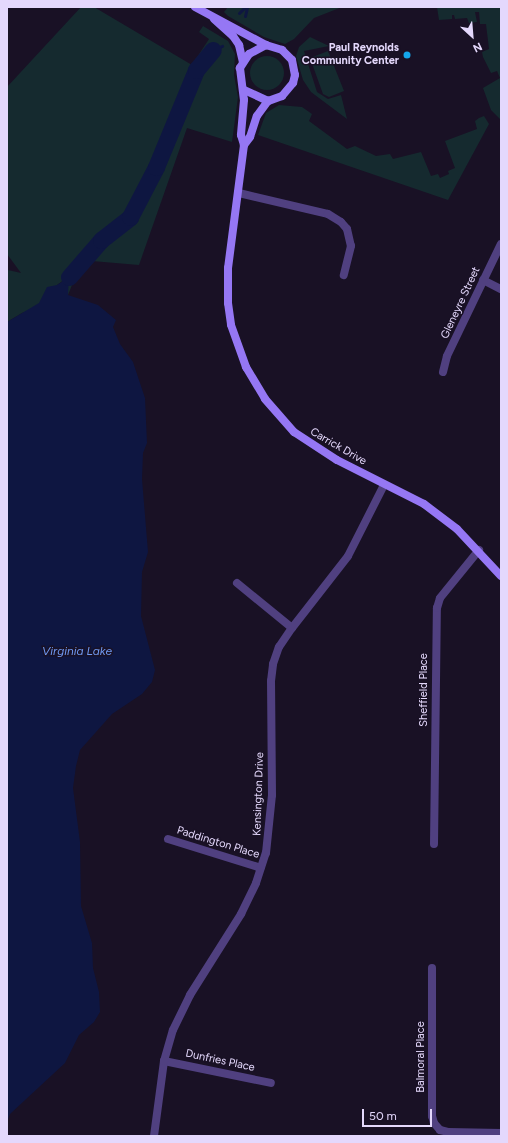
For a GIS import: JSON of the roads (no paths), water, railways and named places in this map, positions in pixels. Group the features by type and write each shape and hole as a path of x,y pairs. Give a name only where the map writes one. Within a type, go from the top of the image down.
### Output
{"street":[{"name":"Carrick Drive","path":"195,7 212,17 233,36 239,45 243,62 240,77 244,90 241,135 244,145 228,268 227,297 231,325 246,367 265,399 294,432 317,448 384,485 424,504 479,550 501,576"},
{"name":"Carrick Drive","path":"212,17 227,22 266,45 275,47 287,53 294,67 295,75 289,89 282,96 268,101 257,116 250,137 244,145"},
{"path":"243,62 249,54 266,45"},
{"path":"244,90 268,101"},
{"path":"239,192 328,214 341,222 347,229 351,246 344,276"},
{"name":"Gleneyre Street","path":"444,372 447,356 501,244"},
{"path":"483,280 501,289"},
{"name":"Kensington Drive","path":"154,1136 164,1061 180,1012 241,914 261,868 269,839 271,818 270,681 273,664 280,647 292,628 338,572 384,485"},
{"name":"Sheffield Place","path":"434,844 437,608 440,598 479,550"},
{"path":"237,583 292,628"},
{"name":"Paddington Place","path":"168,839 261,868"},
{"name":"Balmoral Place","path":"432,968 432,1116 434,1123 440,1130 448,1132 501,1134"},
{"name":"Dunfries Place","path":"164,1061 271,1084"}],"water":[{"name":"Virginia Lake","path":"69,277 68,295 98,305 116,320 113,327 120,344 133,362 145,398 147,443 143,453 142,479 148,552 142,572 141,616 155,670 152,682 142,694 112,714 80,750 76,766 73,788 80,842 81,906 92,943 93,968 99,992 100,1012 94,1022 79,1035 65,1063 10,1114 7,1122 7,322 39,303 47,287 57,285"}],"waterway":[{"path":"239,13 245,7"},
{"path":"245,16 247,7"},
{"path":"213,50 222,46"},
{"path":"69,277 101,240 130,217 156,167 196,70 213,50"}],"place":[{"name":"Paul Reynolds Community Center","path":"407,55"}]}
